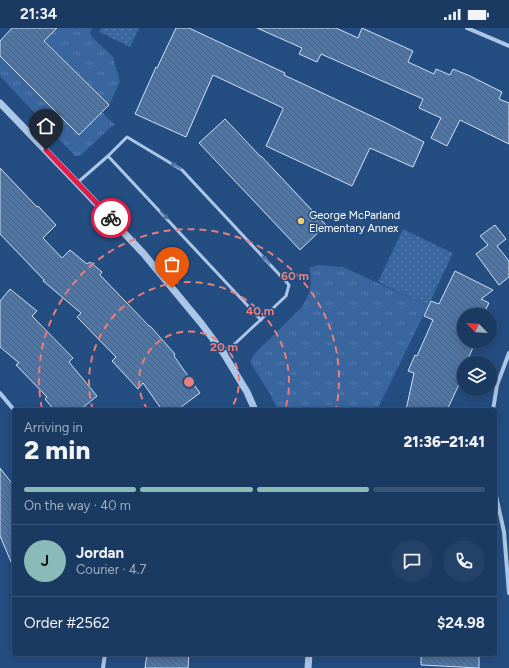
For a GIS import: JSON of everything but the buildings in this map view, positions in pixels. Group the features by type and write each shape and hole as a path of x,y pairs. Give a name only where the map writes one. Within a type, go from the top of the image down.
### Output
{"street":[{"path":"467,28 509,46"},
{"path":"0,104 78,183 143,253 201,323 224,354 247,392 254,408"},
{"path":"493,408 497,385 509,353"},
{"path":"0,393 12,408"},
{"path":"497,498 507,532 509,593"},
{"path":"103,668 105,656"},
{"path":"308,668 309,656"}],"lane":[{"path":"78,183 128,137 182,170 290,285 286,296 224,354"},
{"path":"108,156 261,320"}],"green space":[{"path":"57,28 92,28 90,33 92,37 113,57 120,82 109,105 44,41"},
{"path":"101,28 139,28 130,47 99,32"},
{"path":"0,56 79,135 102,112 115,125 80,156 75,156 0,76"},
{"path":"403,229 453,253 428,306 378,282"},
{"path":"318,265 343,267 428,306 378,408 277,408 250,362 254,354 300,309 306,300 311,284 309,268"}],"way so far":[{"path":"111,218 172,288"}],"place":[{"name":"George McParland Elementary Annex","path":"301,221"}],"route":[{"path":"46,150 111,218"}]}
